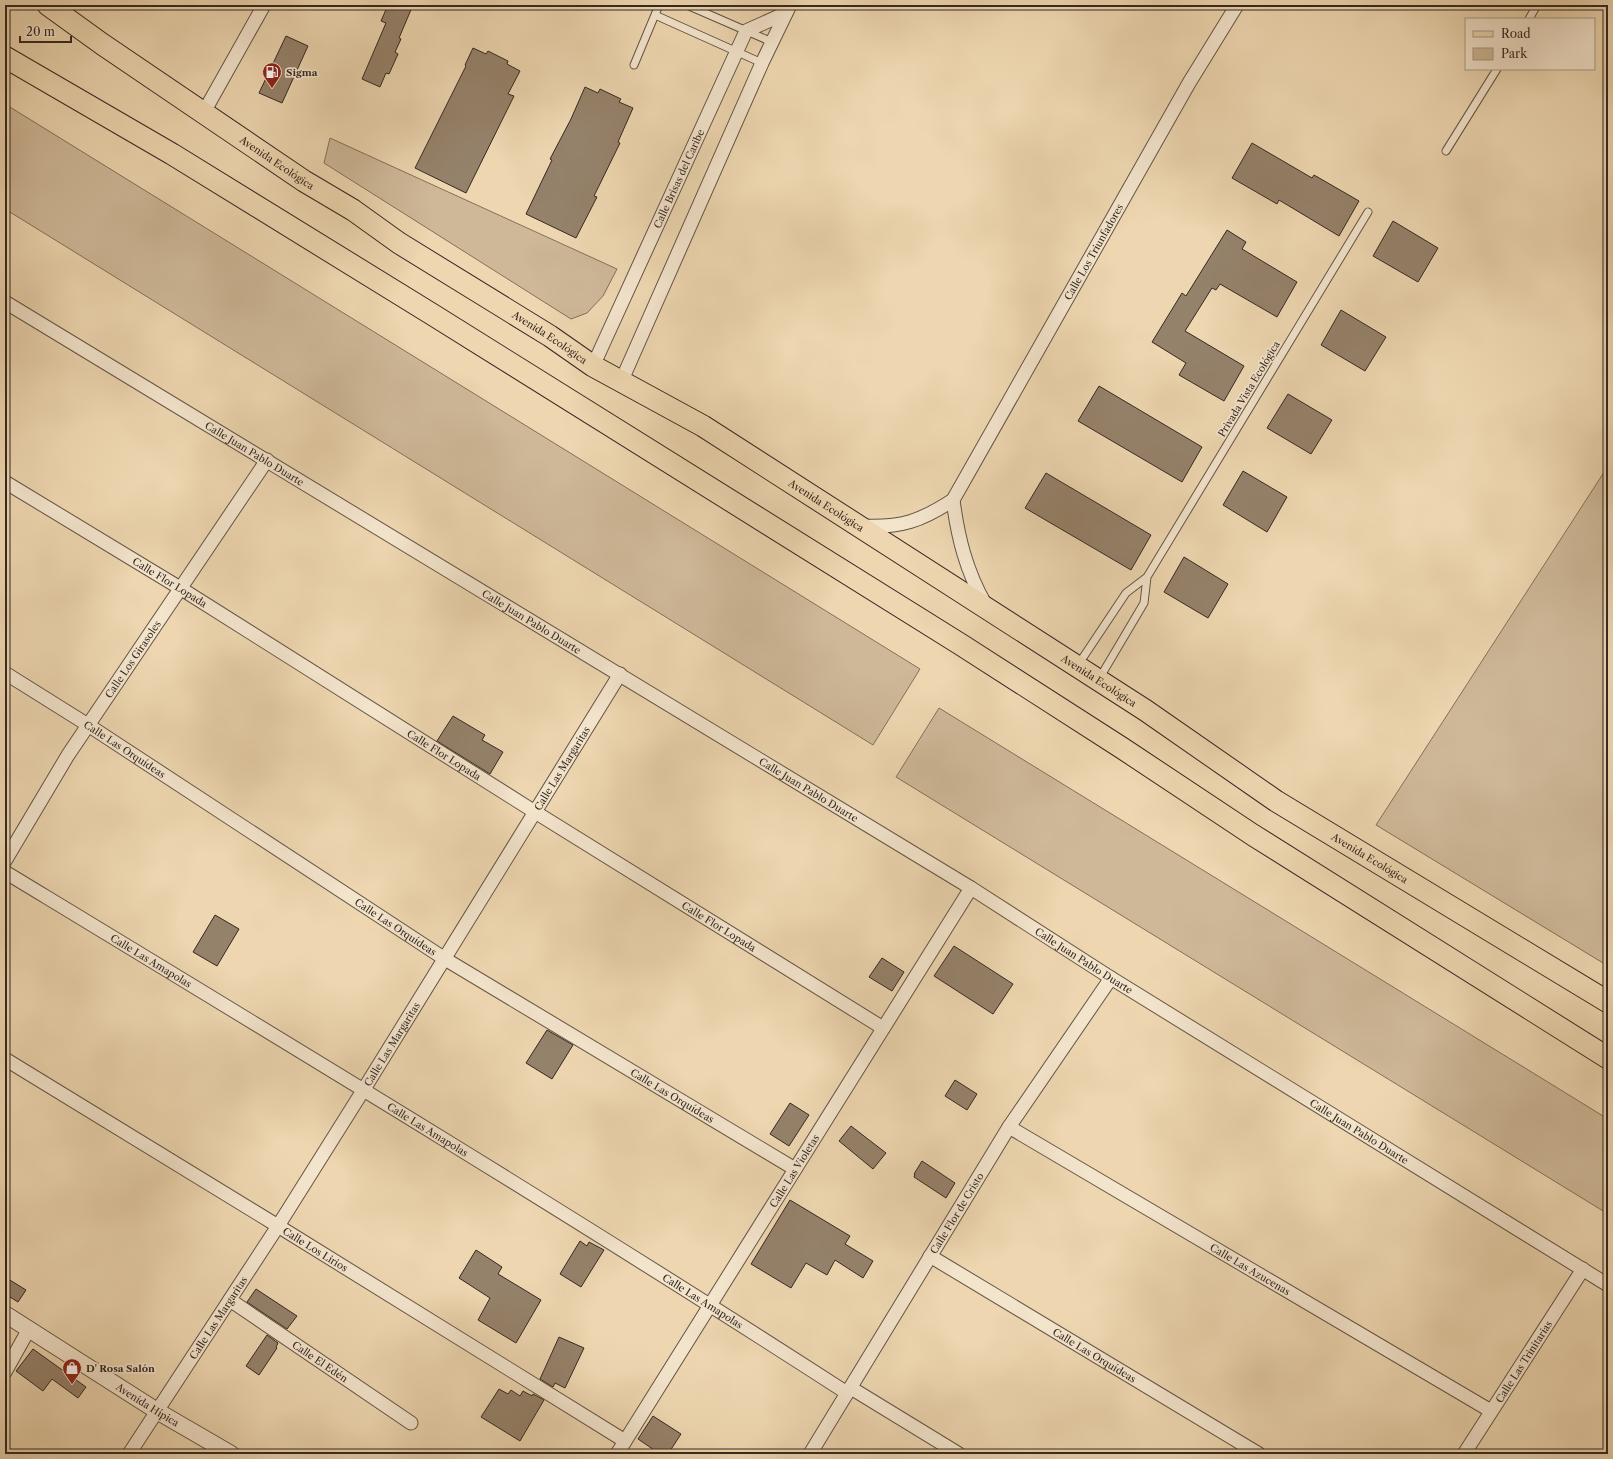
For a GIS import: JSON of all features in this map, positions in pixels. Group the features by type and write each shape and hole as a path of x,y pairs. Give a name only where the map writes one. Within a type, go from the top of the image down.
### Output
{"main road":[{"name":"Avenida Ecológica","path":"48,5 102,44 304,181 353,210 399,243 550,336 593,366 703,426 856,526 1146,710 1276,801 1608,1002"},
{"path":"5,57 172,154 430,313 960,644 1122,748 1253,835 1608,1058"}],"street":[{"path":"204,112 264,5"},
{"name":"Calle Los Triunfadores","path":"856,526 883,527 908,523 931,514 953,500 1189,83 1237,5"},
{"path":"746,30 788,9"},
{"path":"621,382 762,63 788,9"},
{"name":"Calle Brisas del Caribe","path":"593,366 746,30"},
{"name":"Calle Juan Pablo Duarte","path":"5,302 971,888 1111,978 1608,1285"},
{"name":"Calle Los Girasoles","path":"5,861 68,755 267,460"},
{"name":"Calle Flor Lopada","path":"5,482 180,588 535,812 883,1028"},
{"path":"953,500 957,530 964,557 974,584 988,609"},
{"name":"Calle Las Orquídeas","path":"5,673 88,725 445,960 795,1169"},
{"name":"Calle Las Margaritas","path":"129,1454 278,1226 445,960 620,674"},
{"name":"Calle Las Amapolas","path":"5,872 364,1089 849,1390 959,1454"},
{"name":"Calle Las Violetas","path":"623,1449 710,1304 971,888"},
{"name":"Calle Flor de Cristo","path":"810,1454 1009,1127 1111,978"},
{"name":"Calle Los Lirios","path":"5,1059 278,1226 623,1449"},
{"name":"Calle Las Azucenas","path":"1009,1127 1491,1411"},
{"name":"Calle Las Orquídeas","path":"930,1256 1259,1454"},
{"name":"Calle Las Trinitarias","path":"1464,1454 1583,1269"},
{"name":"Calle El Edén","path":"230,1300 411,1423"},
{"name":"Avenida Hípica","path":"5,1314 157,1411 231,1454"},
{"path":"5,1372 29,1329"}],"lane":[{"path":"634,65 660,5"},
{"path":"686,5 772,42"},
{"path":"1529,18 1537,5"},
{"path":"655,15 762,63"},
{"path":"1446,150 1496,70"},
{"name":"Privada Vista Ecológica","path":"1078,666 1126,593 1147,577 1368,212"},
{"name":"Privada Vista Ecológica","path":"1098,680 1144,603 1147,577"}],"green space":[{"path":"5,104 920,669 873,745 5,209"},
{"path":"330,138 617,269 603,296 587,313 571,319 324,163"},
{"path":"1608,466 1608,966 1376,825"},
{"path":"939,708 1608,1119 1608,1214 896,777"}],"building":[{"path":"388,5 413,5 399,38 401,39 395,52 398,54 389,74 386,73 380,87 362,79 386,23 381,21"},
{"path":"286,36 308,46 282,103 259,93"},
{"path":"473,48 486,54 488,51 508,61 507,64 520,71 508,94 514,96 466,193 415,168 466,66 465,65"},
{"path":"585,87 598,93 600,89 621,99 619,102 633,108 618,142 620,143 594,196 597,197 576,238 526,214 552,160 550,159 571,119"},
{"path":"1252,143 1312,178 1314,175 1359,201 1339,236 1279,200 1277,204 1232,178"},
{"path":"1393,221 1438,248 1418,282 1373,256"},
{"path":"1227,230 1246,242 1242,249 1297,282 1277,317 1220,284 1216,290 1212,288 1185,331 1244,366 1224,401 1179,375 1186,363 1152,342 1182,293 1186,296"},
{"path":"1341,310 1386,337 1365,371 1321,345"},
{"path":"1099,386 1202,447 1182,482 1078,421"},
{"path":"1288,394 1332,420 1311,454 1267,428"},
{"path":"1243,471 1287,497 1267,532 1223,505"},
{"path":"1046,473 1151,535 1131,570 1025,508"},
{"path":"1184,557 1228,584 1208,618 1164,592"},
{"path":"453,716 485,735 482,740 503,752 490,774 437,741"},
{"path":"215,915 239,929 217,966 193,952"},
{"path":"954,946 1013,984 993,1014 934,976"},
{"path":"882,958 904,972 892,991 869,977"},
{"path":"547,1030 573,1045 552,1079 526,1063"},
{"path":"955,1080 977,1094 967,1110 945,1096"},
{"path":"790,1103 809,1115 789,1146 770,1134"},
{"path":"851,1126 886,1153 873,1169 839,1141"},
{"path":"922,1161 955,1183 946,1198 914,1177 914,1174"},
{"path":"790,1200 850,1236 845,1244 873,1261 863,1278 835,1260 827,1275 806,1263 791,1288 751,1264"},
{"path":"580,1241 587,1246 589,1242 604,1250 581,1287 560,1274"},
{"path":"476,1250 502,1267 498,1274 541,1300 516,1343 478,1320 490,1298 459,1278"},
{"path":"5,1277 26,1290 18,1302 5,1294"},
{"path":"256,1289 297,1316 287,1329 247,1302"},
{"path":"267,1335 278,1343 277,1348 259,1375 246,1366"},
{"path":"559,1337 584,1348 565,1388 555,1383 553,1387 540,1379"},
{"path":"33,1349 86,1387 78,1398 52,1379 43,1391 16,1371"},
{"path":"499,1389 508,1394 511,1390 520,1396 523,1391 544,1400 520,1441 481,1417"},
{"path":"653,1416 681,1434 668,1454 660,1454 638,1439"}],"place":[{"name":"Sigma","path":"272,89"},
{"name":"D' Rosa Salón","path":"72,1385"}]}
